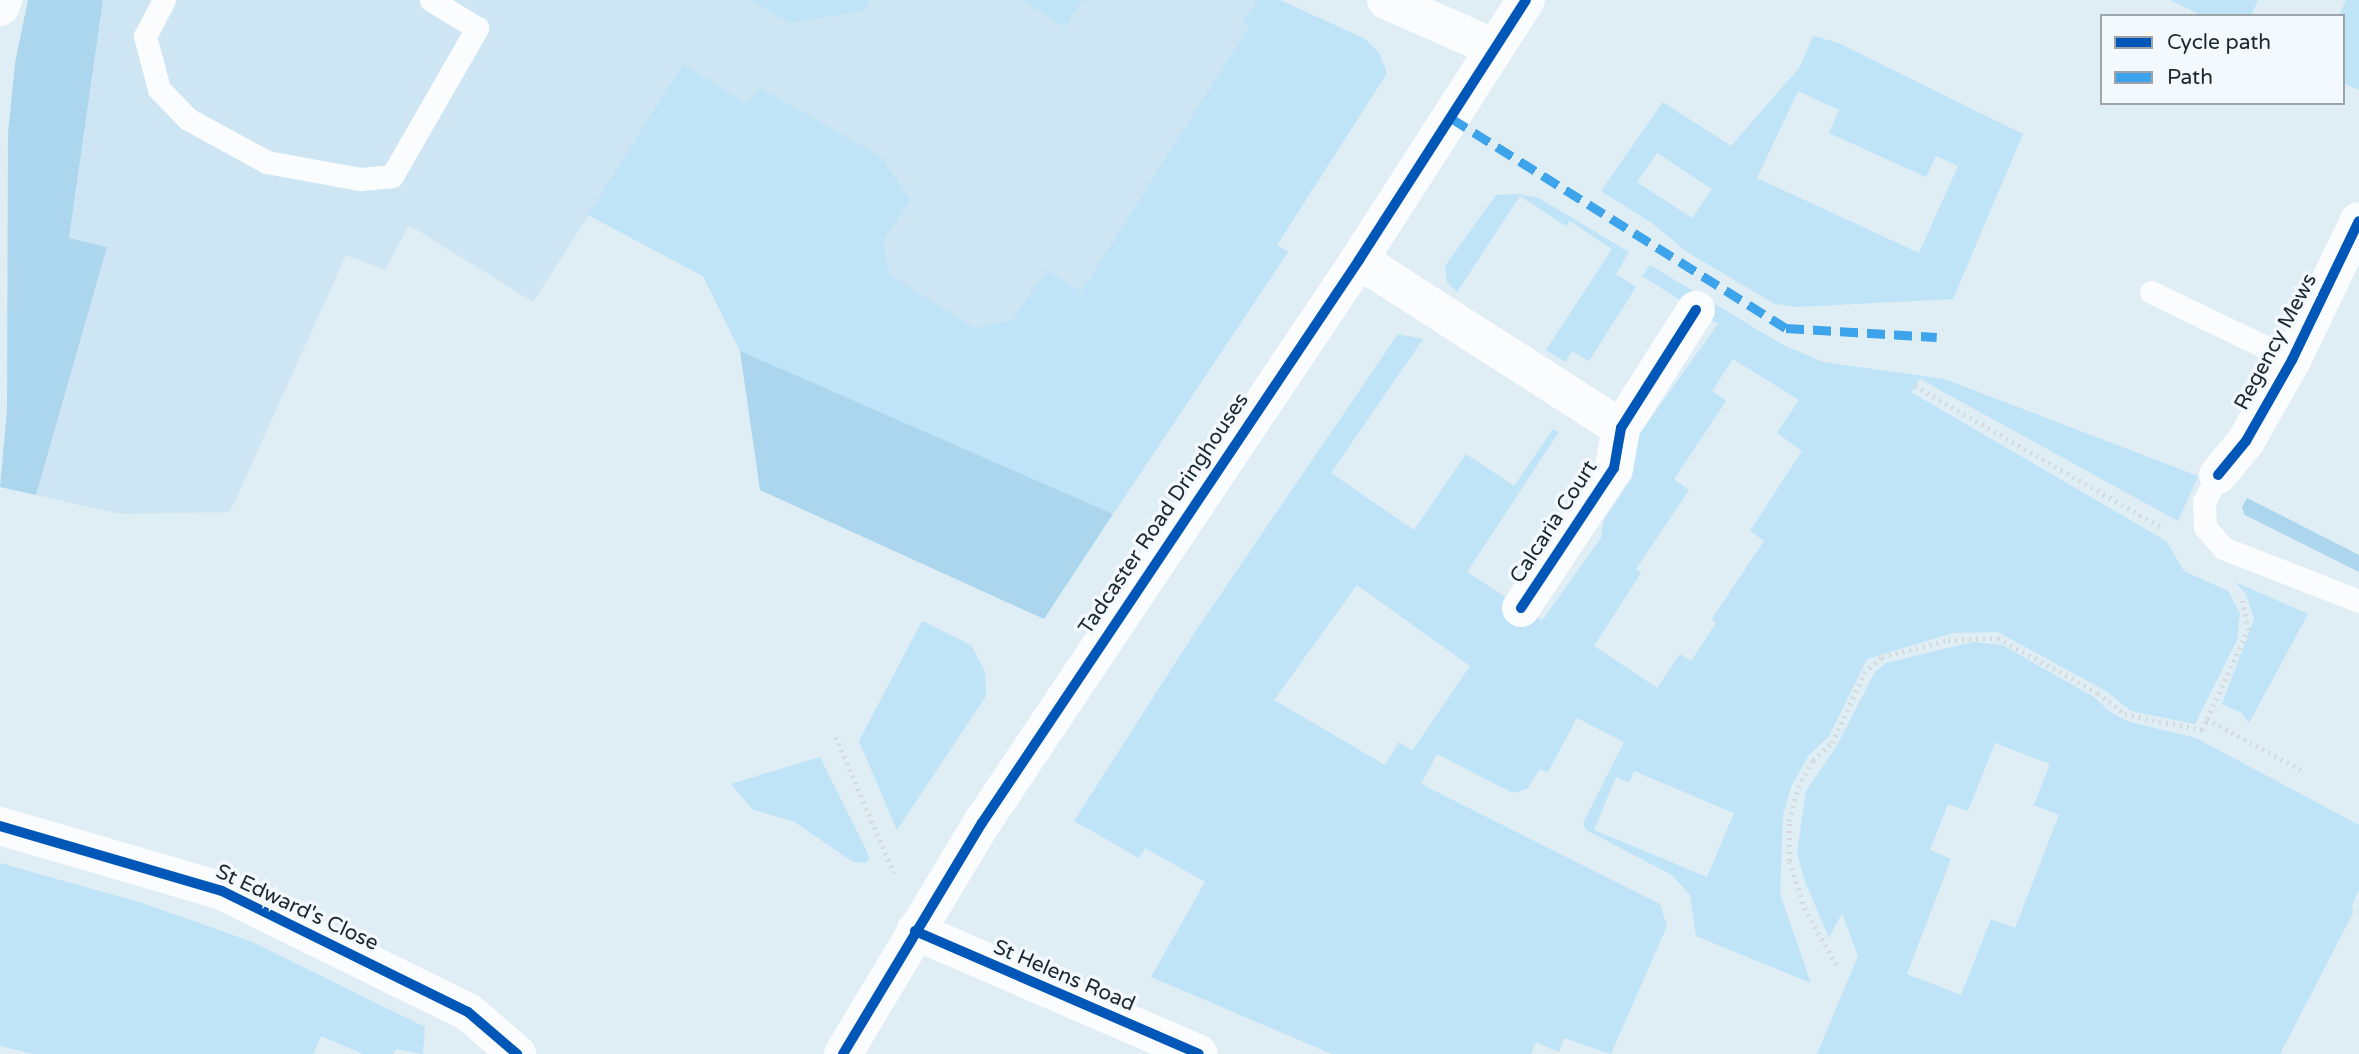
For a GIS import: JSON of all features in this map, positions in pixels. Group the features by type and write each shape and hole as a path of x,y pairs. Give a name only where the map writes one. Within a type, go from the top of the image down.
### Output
{"street":[{"path":"0,7 3,0"},
{"path":"1386,0 1495,48"},
{"name":"Tadcaster Road Dringhouses","path":"843,1054 919,924 1085,666 1359,260 1526,0"},
{"name":"Regency Mews","path":"2218,475 2246,441 2292,360 2359,221"},
{"path":"1359,260 1621,428"},
{"name":"Calcaria Court","path":"1521,608 1614,468 1621,428 1696,310"},
{"name":"St Edward's Close","path":"0,826 222,891 468,1012 517,1054"},
{"name":"St Helens Road","path":"919,924 1199,1054"}],"lane":[{"path":"164,0 145,36 159,89 188,119 267,162 360,178 392,176 477,29 431,0"},
{"path":"2151,292 2292,360"},
{"path":"2218,475 2204,501 2205,527 2223,548 2359,601"}],"path":[{"path":"1915,386 2173,533"},
{"path":"1836,965 1801,897 1789,861 1789,821 1798,787 1814,760 1832,743 1864,673 1882,657 1948,640 1998,638 2098,694 2125,714 2202,730 2248,630 2245,604 2236,591"},
{"path":"2207,719 2301,770"},
{"path":"836,737 887,862 919,924"}],"shaded area":[{"path":"28,0 103,0 69,238 107,247 36,495 0,487 7,410 8,133 15,63"},
{"path":"103,0 1280,0 1365,39 1379,53 1387,73 1277,245 1288,252 1113,514 740,351 703,276 589,215 533,302 409,225 385,270 346,255 230,512 121,514 36,495 107,247 69,239"},
{"path":"751,0 870,0 864,11 790,23"},
{"path":"1023,0 1083,0 1065,27"},
{"path":"1258,0 1280,0 1365,39 1379,53 1387,73 1277,245 1288,252 1113,514 740,351 703,276 588,215 683,64 747,104 760,88 880,156 911,200 883,240 889,274 974,328 1012,320 1047,270 1081,292 1249,26 1243,21"},
{"path":"2170,0 2258,0 2252,14 2199,14"},
{"path":"2346,0 2359,0 2359,90 2345,84 2345,14 2340,14"},
{"path":"1813,36 1836,42 2023,134 1953,299 1796,307 1775,304 1687,252 1652,223 1601,191 1663,102 1731,146 1800,67","holes":["1798,91 1839,110 1829,133 1926,177 1936,156 1958,166 1919,253 1757,178","1657,153 1712,189 1692,218 1637,182"]},
{"path":"1518,194 1539,198 1629,252 1616,274 1636,287 1589,361 1572,351 1565,362 1546,350 1612,249 1570,221 1566,226 1520,196 1457,292 1447,282 1445,266 1496,195"},
{"path":"1650,265 1783,345 1823,362 1944,379 2198,476 2178,521 1920,379 1911,392 2166,541 2184,571 2228,591 2240,613 2237,640 2195,724 2131,711 2106,691 1998,632 1953,633 1867,659 1829,736 1809,755 1791,787 1783,815 1780,894 1811,983 1696,936 1690,895 1672,875 1586,830 1583,823 1624,742 1577,718 1548,772 1540,769 1527,789 1513,793 1437,754 1421,784 1660,904 1667,926 1611,1054 1564,1038 1559,1052 1536,1042 1531,1054 1332,1054 1151,977 1205,882 1145,848 1139,858 1074,821 1197,629 1398,334 1423,339 1331,473 1414,530 1466,454 1514,486 1553,429 1559,432 1467,572 1542,621 1601,538 1604,520 1632,478 1640,433 1718,324 1642,276","holes":["1733,359 1799,400 1777,433 1802,451 1750,531 1764,541 1712,619 1716,623 1691,661 1680,654 1657,688 1594,646 1641,573 1636,569 1689,490 1674,479 1726,401 1712,391","1357,585 1470,666 1412,751 1399,742 1385,765 1274,700","1634,771 1734,813 1707,877 1594,830 1616,777 1629,783"]},
{"path":"740,351 1113,514 1044,619 760,490"},
{"path":"2247,498 2359,555 2359,572 2245,515 2242,507"},
{"path":"2235,582 2308,614 2249,723 2242,713 2222,704 2254,619 2246,594"},
{"path":"922,621 971,645 985,671 986,696 897,830 859,741"},
{"path":"1973,642 2002,645 2094,697 2110,712 2130,722 2196,738 2359,825 2359,890 2352,905 2353,913 2280,1054 1817,1054 1858,956 1842,913 1829,938 1804,879 1797,852 1806,791 1836,747 1875,672 1886,663","holes":["1995,743 2050,764 2034,805 2059,815 2015,928 1991,919 1961,995 1907,974 1951,859 1930,850 1948,804 1968,811"]},
{"path":"820,757 866,849 869,858 866,863 853,862 793,821 753,810 731,784"},
{"path":"0,863 142,903 250,941 425,1027 423,1054 396,1049 393,1054 363,1054 321,1036 313,1054 34,1054 0,1046"}],"marked path":[{"path":"1451,118 1786,328 1937,337"}],"cycle path":[{"path":"843,1054 982,823 1359,260 1526,0"},
{"path":"2218,475 2246,441 2292,360 2359,221"},
{"path":"1521,608 1614,468 1621,428 1696,310"},
{"path":"0,826 222,891 468,1012 517,1054"},
{"path":"915,931 1199,1054"}]}
